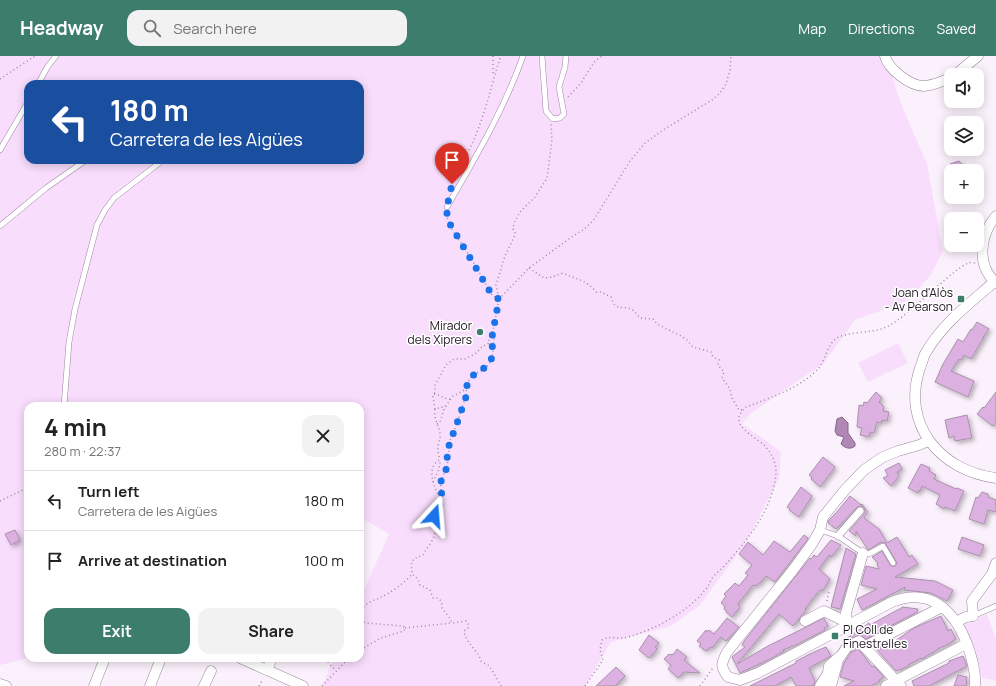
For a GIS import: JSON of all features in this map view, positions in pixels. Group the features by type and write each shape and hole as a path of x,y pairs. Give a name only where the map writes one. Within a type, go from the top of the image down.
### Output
{"street":[{"path":"885,56 886,62 898,75 922,86 938,84 944,81"},
{"path":"963,68 978,56"},
{"path":"996,216 989,224 984,235 982,248 984,264 995,282 965,305 944,327 925,355 916,382 915,403 920,425 928,441 940,454 957,465 979,474 996,478"},
{"path":"928,441 883,457 864,470 844,491 823,517 820,530 812,544 727,652 722,664 723,670 728,677 740,680 758,673 892,602 903,598 917,598 925,599 942,607 948,611 956,622 966,644 974,671 974,686"},
{"path":"838,536 860,511"},
{"path":"850,624 846,618 846,614 863,553"},
{"path":"956,622 966,617 973,616 972,601 992,574 996,564"},
{"path":"831,686 838,660 847,647 862,644 942,607"},
{"path":"805,621 824,611 850,624"},
{"path":"862,644 899,683"},
{"path":"886,686 899,683 966,644"},
{"path":"820,686 828,673 828,666 842,654"},
{"path":"94,686 104,662"},
{"path":"150,686 160,662"},
{"path":"247,662 266,672 303,686"},
{"path":"266,672 270,662"},
{"path":"204,686 211,671"},
{"path":"0,684 6,686"}],"lane":[{"path":"40,80 56,56"},
{"path":"447,207 489,132 514,81 523,56"},
{"path":"542,56 546,111 553,119 560,118 564,114 559,87 565,67 566,56"},
{"path":"0,150 24,109"},
{"path":"0,226 46,188 80,164"},
{"path":"64,402 70,342 76,309 97,225 104,210 114,198 158,164"},
{"path":"820,530 838,536 863,553 869,554 883,546 894,563"},
{"path":"973,616 996,606"}],"path":[{"path":"0,79 35,56"},
{"path":"493,56 493,78"},
{"path":"458,172 474,140 484,114 493,78 501,56"},
{"path":"561,101 571,96 595,61 602,56"},
{"path":"499,299 529,268 583,230 593,221 630,161 645,143 663,130 712,100 720,93 726,84 730,70 731,56"},
{"path":"433,483 439,469 439,455 437,448 440,438 434,413 435,409 433,397 435,385 446,365 454,359 465,359 475,354 489,343 489,339 492,337 499,299 496,286 505,256 515,235 515,231 513,229 514,223 520,212 535,197 547,178 552,140 551,124 553,119"},
{"path":"447,207 447,219 453,231 492,295 499,299"},
{"path":"584,686 603,660 600,650 602,640 612,637 624,638 656,627 683,610 706,590 714,577 739,550 758,523 768,504 776,472 772,456 767,448 742,427 739,417 742,410 787,390 803,381 818,369 836,338 876,330 890,325 969,262 984,264"},
{"path":"529,268 546,279 563,274 584,280 591,285 596,292 601,292 611,297 616,307 632,309 640,318 653,319 657,324 687,340 693,347 711,352 713,356 719,360 718,365 724,372 722,378 730,389 732,398 739,410 742,410"},
{"path":"452,623 442,608 440,599 432,598 430,590 420,585 418,579 412,574 411,565 413,559 417,556 423,555 431,543 435,531 432,525 432,520 438,513 440,498 442,496 440,484 448,462 447,456 449,453 449,442 454,434 467,394 467,384 475,373 479,372 489,364 493,355 492,348 494,339 492,337"},
{"path":"489,343 492,348"},
{"path":"437,424 440,422 443,408 450,399 466,389"},
{"path":"434,394 450,399"},
{"path":"435,409 443,408"},
{"path":"439,461 433,466 432,473 433,483 440,498"},
{"path":"0,501 24,489"},
{"path":"437,492 441,489"},
{"path":"364,607 371,601 378,599 389,592 412,574"},
{"path":"824,611 829,591"},
{"path":"364,622 403,626 405,628 466,621 468,628 464,631 467,641 479,656 481,661 493,671 501,686"},
{"path":"364,648 381,638 404,631 405,628"},
{"path":"328,662 336,670"},
{"path":"322,686 345,662"},
{"path":"700,686 714,667 722,664"},
{"path":"259,686 266,672"}],"shaded area":[{"path":"0,56 885,56 902,106 927,164 943,251 930,276 907,301 855,320 824,363 750,414 742,424 781,452 779,479 745,544 699,606 671,626 611,642 585,686 322,686 332,662 364,662 364,590 389,534 364,519 364,402 24,402 24,659 0,665"},
{"path":"898,343 908,363 868,382 858,363"},
{"path":"842,417 848,423 848,433 855,443 855,446 851,448 841,444 844,437 837,435 835,431 837,419"},
{"path":"987,614 996,640 996,683 995,680 982,678 979,664 964,625"}],"building":[{"path":"959,161 962,164 950,164"},
{"path":"977,322 989,329 971,359 964,355 961,360 959,359 951,371 974,381 968,397 935,382 943,364 958,339 963,342"},
{"path":"876,392 882,398 879,402 884,407 883,411 889,412 887,421 882,420 881,423 877,422 874,433 870,432 869,437 860,435 862,428 857,427 859,405 863,406 864,402 867,403"},
{"path":"996,392 996,422 993,426 977,414 983,407 984,408"},
{"path":"967,415 972,438 955,441 954,436 949,438 945,420"},
{"path":"823,457 835,467 820,487 811,479 812,477 809,475"},
{"path":"899,463 902,469 897,472 899,476 891,486 883,478 888,476 885,470"},
{"path":"921,464 930,468 929,471 936,475 934,479 964,491 955,511 945,507 944,509 936,504 940,495 922,486 918,493 908,488"},
{"path":"801,487 812,496 799,517 787,507"},
{"path":"982,492 988,494 988,497 996,500 996,512 988,510 984,524 969,519 976,497 978,498"},
{"path":"850,496 861,505 862,504 868,512 864,518 879,529 887,543 897,537 909,557 912,555 918,564 895,577 935,581 953,590 947,601 931,593 904,590 905,587 862,610 857,599 877,589 861,585 866,566 879,569 877,565 878,563 872,557 882,551 891,566 895,566 897,563 885,543 881,542 868,550 856,531 856,536 849,531 864,514 865,510 863,507 857,507 836,529 828,523"},
{"path":"15,530 20,540 11,545 5,534"},
{"path":"804,535 808,538 807,540 775,582 766,576 761,582 755,586 753,585 738,604 740,607 732,617 726,612 727,611 724,609 725,606 721,603 726,596 724,594 735,583 739,586 748,575 745,573 752,565 739,554 748,542 763,555 774,541 790,552"},
{"path":"962,537 984,545 980,556 958,549"},
{"path":"831,540 841,545 831,557 829,555 819,569 830,579 822,591 820,590 793,626 779,614 737,664 768,646 824,618 828,626 824,628 825,630 740,673 732,657 745,647 742,645 745,640 810,558 811,559 814,555 817,557"},
{"path":"846,548 856,554 840,609 831,607"},
{"path":"902,607 918,609 917,612 866,639 860,635 847,640 846,639 869,623 870,625 901,609"},
{"path":"941,616 948,631 951,629 956,639 922,659 921,658 908,665 909,666 896,671 877,650 881,648 880,647 892,643 914,628"},
{"path":"727,618 739,627 726,641 721,637 712,648 710,647 706,651 699,646 701,644 697,641 706,630 707,632 709,630 714,634"},
{"path":"649,635 659,643 655,647 657,649 649,658 639,650"},
{"path":"826,647 831,656 809,668 815,681 814,685 796,686 791,677 775,686 750,686 796,663 796,661"},
{"path":"677,649 687,657 684,660 700,673 684,672 678,678 668,669 671,665 664,659 669,654 673,655"},
{"path":"858,649 872,667 874,666 884,677 871,686 844,686 854,681 840,677 844,663 851,652"},
{"path":"963,656 967,666 929,686 914,686 912,681 949,663 949,661"},
{"path":"616,667 625,676 615,686 596,686"},
{"path":"958,675 967,677 966,686 954,686"}],"place":[{"name":"Joan d'Alòs - Av Pearson","path":"961,299"},
{"name":"Mirador dels Xiprers","path":"480,332"},
{"name":"Pl Coll de Finestrelles","path":"835,636"}],"route":[{"path":"434,516 438,513 440,498 442,496 440,484 447,468 447,456 450,447 449,442 454,434 467,394 467,384 475,373 479,372 489,364 493,355 492,348 494,339 492,337 498,314 499,299 492,295 447,219 447,207 452,184"}]}
